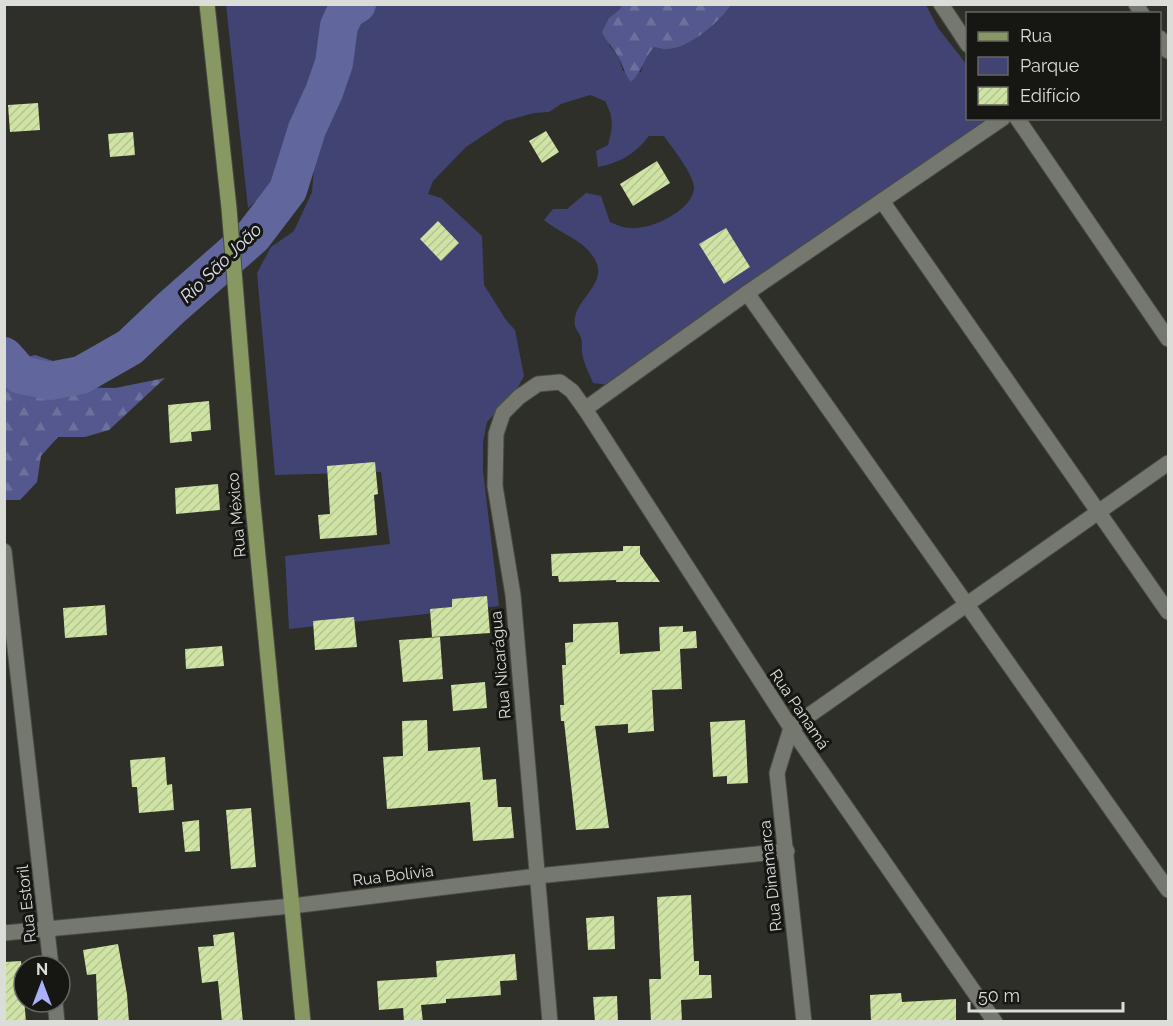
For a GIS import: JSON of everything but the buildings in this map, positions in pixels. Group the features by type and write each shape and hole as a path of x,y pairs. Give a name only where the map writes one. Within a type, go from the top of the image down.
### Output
{"main road":[{"name":"Rua México","path":"207,4 229,208 252,494 303,1022"}],"street":[{"path":"941,4 966,42"},
{"path":"585,410 747,293 1000,120"},
{"path":"1018,120 1168,339"},
{"path":"882,201 1168,612"},
{"path":"747,293 1168,890"},
{"name":"Rua Nicarágua","path":"550,1022 513,596 495,486 496,434 503,413 538,384 560,382 572,391 585,410"},
{"name":"Rua Panamá","path":"585,410 791,728 995,1022"},
{"path":"791,728 1168,463"},
{"name":"Rua Estoril","path":"4,551 50,954"},
{"name":"Rua Dinamarca","path":"791,728 777,773 804,1022"},
{"name":"Rua Bolívia","path":"4,933 292,906 537,876 786,852"}],"green space":[{"path":"621,4 731,5 712,26 686,44 667,49 654,47 631,82 602,32 609,18 620,9"},
{"path":"226,5 346,5 331,24 331,49 324,74 293,113 291,139 272,186 248,208"},
{"path":"367,5 621,5 620,9 609,18 609,45 619,58 623,71 641,72 645,57 654,47 667,49 686,44 712,26 731,5 926,5 938,28 966,64 966,120 986,120 609,385 593,383 584,360 581,338 575,326 575,316 598,275 597,265 582,244 544,220 553,209 567,209 586,193 601,196 610,222 630,228 654,224 681,210 692,196 693,182 687,169 664,136 649,136 627,156 598,167 596,151 608,145 612,128 611,118 605,101 590,95 561,104 549,112 534,113 505,121 466,147 433,181 428,194 441,198 482,236 484,285 515,330 524,376 517,389 487,422 483,442 483,471 499,606 289,629 285,556 390,544 381,472 275,475 257,273 271,247 294,231 312,192 316,146 335,77 345,52 347,25 357,18"},
{"path":"35,355 59,363 64,387 115,388 165,378 109,430 85,437 58,437 41,456 37,482 20,500 5,500 5,363"}],"waterway":[{"name":"Rio São João","path":"4,356 21,375 50,381 81,375 130,347 253,236 288,190 307,129 334,63 339,26 346,11 357,4"}]}
